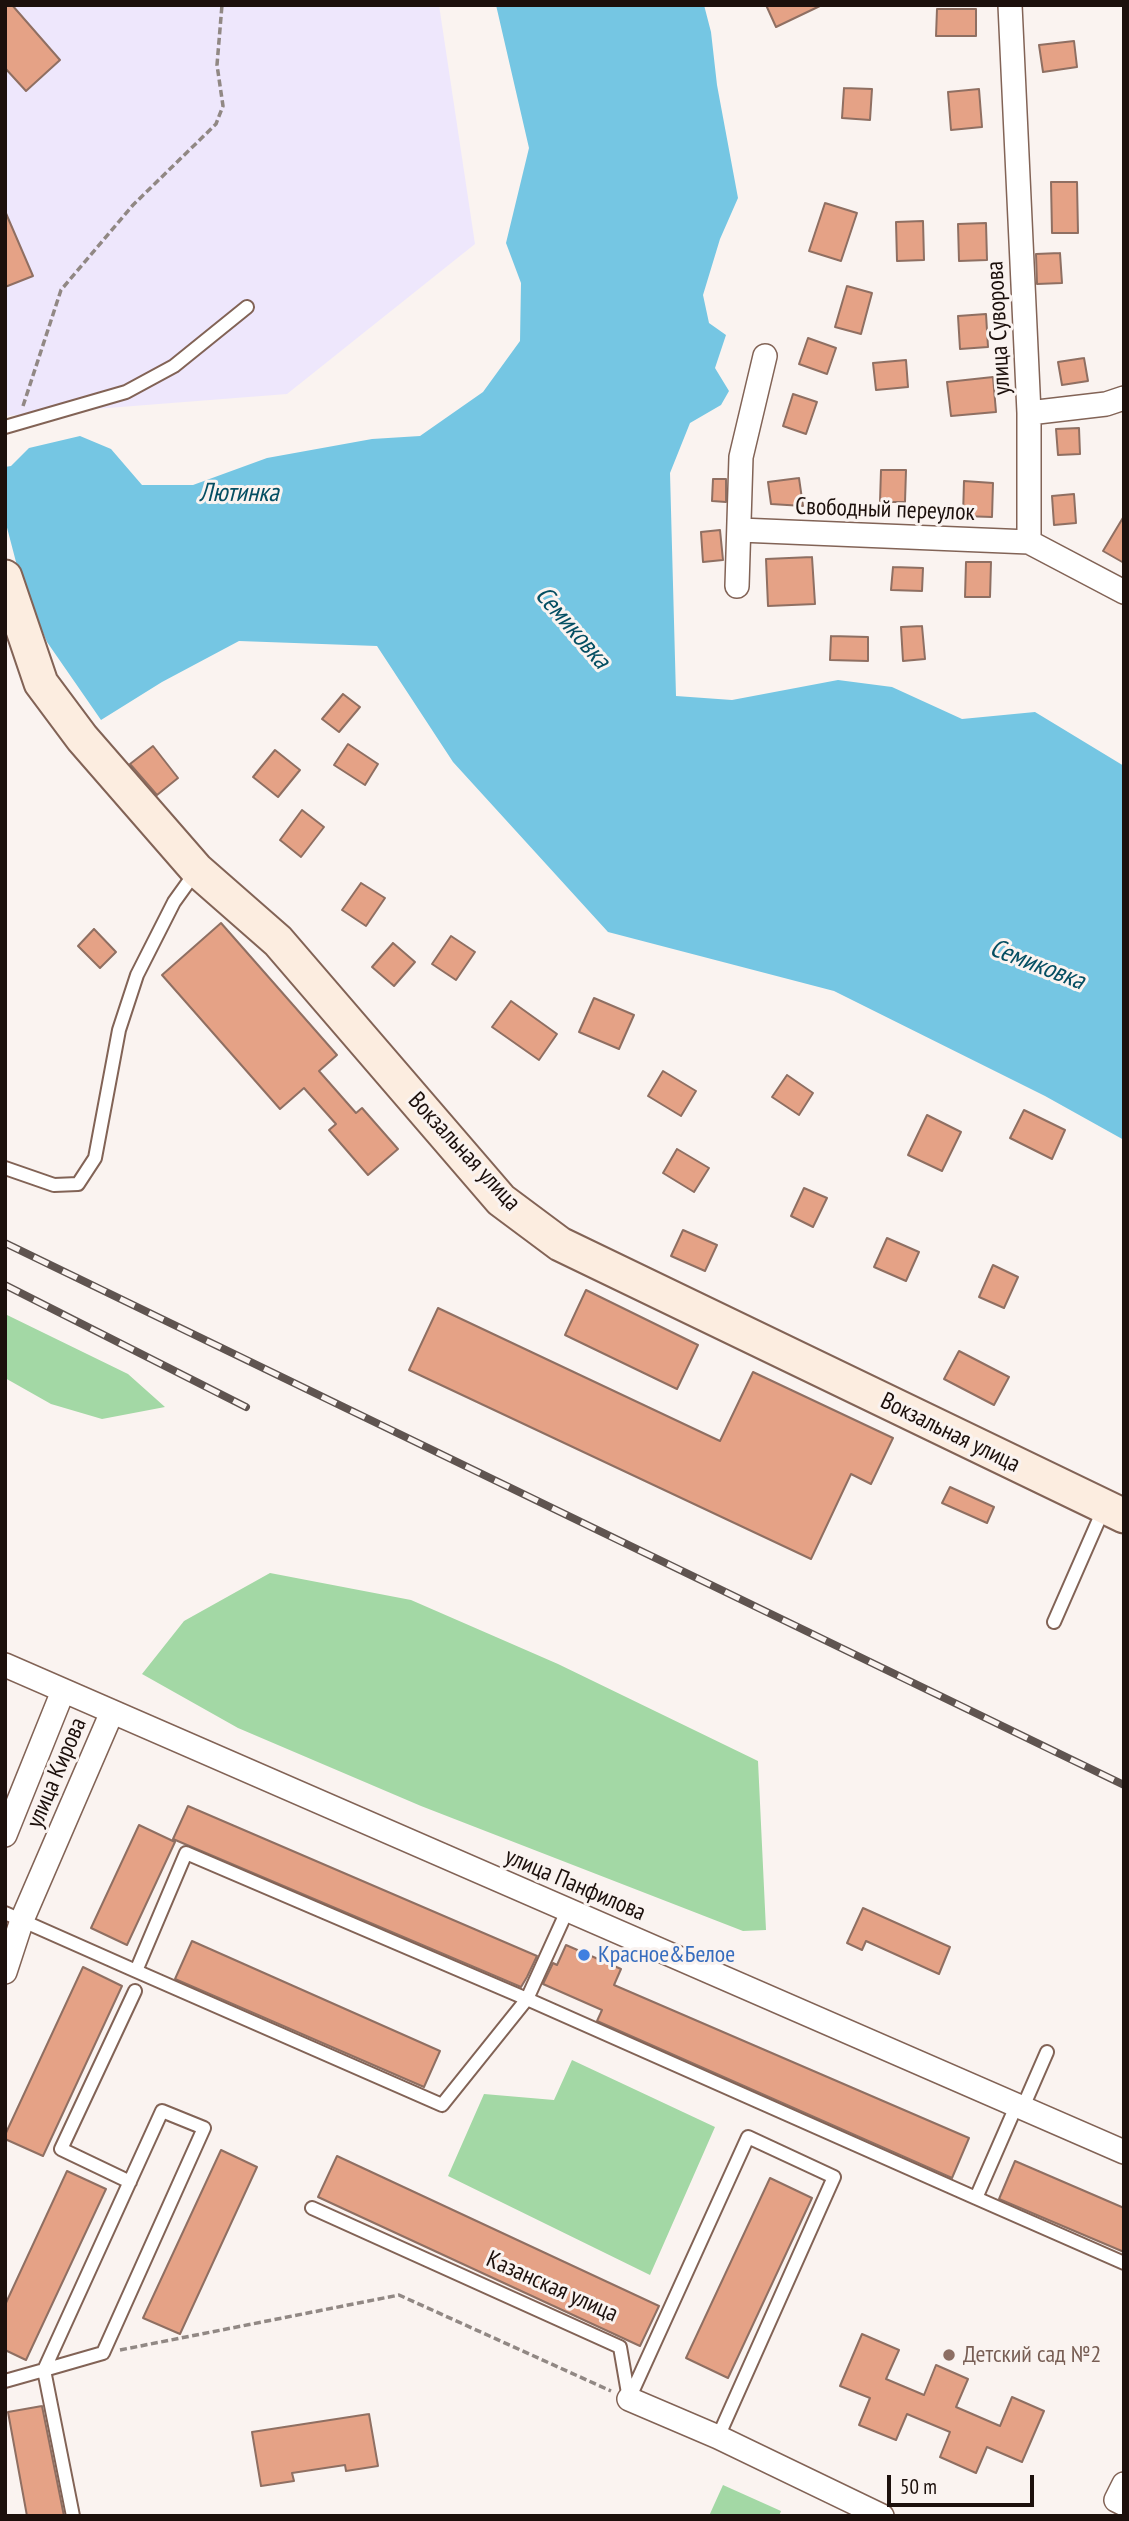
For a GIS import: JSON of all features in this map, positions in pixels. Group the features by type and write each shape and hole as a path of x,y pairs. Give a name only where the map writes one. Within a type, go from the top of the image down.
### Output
{"main road":[{"name":"Вокзальная улица","path":"5,577 41,683 82,738 197,870 278,941 501,1200 560,1244 1114,1512"}],"street":[{"name":"улица Суворова","path":"1010,5 1030,413 1029,542"},
{"path":"737,586 741,457 765,356"},
{"path":"1030,413 1107,404 1124,398"},
{"name":"Свободный переулок","path":"740,530 1029,542"},
{"path":"1029,542 1124,592"},
{"name":"улица Панфилова","path":"5,1665 1124,2152"},
{"name":"улица Кирова","path":"5,1835 63,1691"},
{"name":"улица Кирова","path":"5,1972 14,1917 112,1712"},
{"path":"629,2399 718,2437 882,2516"},
{"path":"1124,2484 1116,2500 1124,2504"}],"lane":[{"path":"11,425 127,392 174,366 247,307"},
{"path":"5,1168 54,1185 78,1184 95,1158 119,1030 138,975 174,902 197,870"},
{"path":"1054,1622 1114,1512"},
{"path":"136,1971 186,1853 527,1999 1124,2263"},
{"path":"14,1917 442,2105 527,1999 567,1911"},
{"path":"130,2182 61,2149 135,1991"},
{"path":"976,2197 1047,2052"},
{"path":"5,2381 44,2370 103,2353 204,2129 162,2111 44,2370 74,2516"},
{"path":"629,2399 748,2137 834,2177 718,2437"},
{"name":"Казанская улица","path":"312,2208 620,2347 629,2399"}],"path":[{"path":"11,425 61,290 133,205 216,124 223,106 217,65 222,5"},
{"path":"103,2353 399,2295 629,2399"}],"shaded area":[{"path":"5,5 439,5 475,244 287,394 5,416"}],"green space":[{"path":"5,1314 128,1374 165,1407 102,1419 51,1404 5,1378"},
{"path":"270,1573 411,1600 558,1664 758,1761 766,1930 743,1931 421,1806 238,1728 142,1674 184,1621"},
{"path":"572,2060 715,2127 650,2275 448,2176 484,2094 554,2100"},
{"path":"723,2485 781,2511 779,2516 709,2516"}],"water":[{"path":"496,5 704,5 711,32 717,85 738,198 720,239 703,295 709,323 726,335 715,368 729,391 721,405 690,423 670,473 676,696 732,700 838,680 892,687 962,719 1035,712 1124,766 1124,1140 1045,1096 834,991 608,932 453,762 377,646 239,641 162,682 101,720 47,642 21,581 5,520 5,467 11,466 29,448 80,436 111,449 142,485 193,485 267,458 372,439 420,436 483,392 520,341 521,283 506,243 529,148"}],"building":[{"path":"5,5 12,5 60,60 26,91 5,68"},
{"path":"766,5 822,5 776,27"},
{"path":"937,9 976,9 976,36 936,36"},
{"path":"1074,41 1077,67 1043,72 1039,45"},
{"path":"844,88 872,89 870,120 842,118"},
{"path":"979,89 982,127 951,130 948,92"},
{"path":"1051,182 1077,182 1078,233 1052,233"},
{"path":"825,203 857,213 841,261 809,251"},
{"path":"5,211 33,276 5,287"},
{"path":"923,221 924,260 897,261 896,222"},
{"path":"986,223 987,260 959,261 958,224"},
{"path":"1060,253 1062,283 1037,284 1036,254"},
{"path":"847,286 872,293 861,334 835,327"},
{"path":"986,314 988,347 960,349 958,316"},
{"path":"808,338 836,348 827,374 799,364"},
{"path":"1084,358 1088,381 1062,385 1058,362"},
{"path":"906,360 908,387 876,390 873,363"},
{"path":"993,377 996,412 951,416 947,382"},
{"path":"793,394 817,402 806,434 783,426"},
{"path":"1079,428 1080,454 1058,455 1056,429"},
{"path":"881,470 906,470 905,502 880,502"},
{"path":"799,478 803,506 771,504 768,482"},
{"path":"713,479 726,479 726,502 712,501"},
{"path":"964,481 993,483 992,517 963,516"},
{"path":"1074,494 1076,523 1054,525 1052,496"},
{"path":"1124,516 1124,563 1103,551"},
{"path":"720,530 723,560 703,562 701,532"},
{"path":"812,557 815,604 768,606 766,559"},
{"path":"966,562 991,562 990,597 965,597"},
{"path":"893,567 923,568 922,591 891,590"},
{"path":"922,626 925,659 903,661 901,627"},
{"path":"831,636 868,637 868,661 830,660"},
{"path":"343,694 360,707 339,732 322,719"},
{"path":"348,744 378,764 365,785 334,765"},
{"path":"153,746 178,778 157,795 130,764"},
{"path":"275,750 300,770 278,797 253,777"},
{"path":"302,810 324,827 301,857 280,840"},
{"path":"361,883 385,898 366,926 342,910"},
{"path":"221,923 337,1055 319,1071 356,1113 362,1108 398,1149 368,1175 329,1130 336,1124 304,1088 280,1109 162,975"},
{"path":"94,929 116,952 100,968 78,946"},
{"path":"451,936 475,952 456,980 432,964"},
{"path":"393,943 415,962 394,986 372,967"},
{"path":"594,998 634,1015 619,1049 579,1032"},
{"path":"511,1001 557,1034 539,1060 492,1027"},
{"path":"663,1071 696,1091 681,1116 648,1096"},
{"path":"787,1075 813,1093 799,1115 772,1097"},
{"path":"1024,1110 1065,1130 1052,1159 1010,1138"},
{"path":"927,1115 961,1132 942,1171 908,1155"},
{"path":"677,1149 709,1168 694,1192 663,1173"},
{"path":"804,1188 827,1198 813,1227 791,1216"},
{"path":"683,1230 717,1245 705,1271 671,1256"},
{"path":"887,1238 919,1252 906,1281 874,1267"},
{"path":"993,1265 1018,1277 1004,1308 979,1297"},
{"path":"586,1290 698,1345 677,1389 565,1335"},
{"path":"438,1308 720,1441 753,1372 893,1438 871,1484 851,1474 811,1559 409,1370"},
{"path":"959,1351 1009,1377 994,1405 944,1379"},
{"path":"950,1487 994,1507 987,1523 942,1503"},
{"path":"188,1806 537,1956 521,1987 173,1839"},
{"path":"139,1825 175,1842 127,1945 91,1928"},
{"path":"863,1908 950,1947 939,1974 866,1941 862,1950 847,1943"},
{"path":"192,1941 440,2051 424,2087 175,1979"},
{"path":"566,1945 621,1969 614,1985 969,2138 952,2178 597,2021 602,2010 543,1984 553,1963 557,1965"},
{"path":"83,1967 122,1986 43,2156 5,2139 5,2135"},
{"path":"221,2150 257,2167 180,2334 143,2318"},
{"path":"337,2156 659,2306 640,2346 318,2197"},
{"path":"1015,2161 1124,2208 1124,2252 999,2199"},
{"path":"67,2171 106,2189 26,2360 5,2350 5,2305"},
{"path":"770,2178 812,2198 728,2378 686,2358"},
{"path":"862,2334 899,2350 886,2379 924,2395 936,2365 968,2379 956,2407 1000,2426 1012,2397 1044,2411 1022,2462 987,2447 976,2473 940,2457 950,2432 907,2414 896,2440 859,2425 870,2398 840,2386"},
{"path":"42,2406 64,2516 27,2516 8,2412"},
{"path":"369,2414 378,2466 346,2471 345,2465 292,2473 294,2481 261,2486 252,2432"}],"railway":[{"path":"5,1243 1124,1785"},
{"path":"5,1285 246,1407"}],"place":[{"name":"Красное&Белое","path":"584,1955"},
{"name":"Детский сад №2","path":"949,2355"}],"water label":[{"name":"Лютинка","path":"239,494"},
{"name":"Семиковка","path":"572,628"},
{"name":"Семиковка","path":"1037,965"}]}
